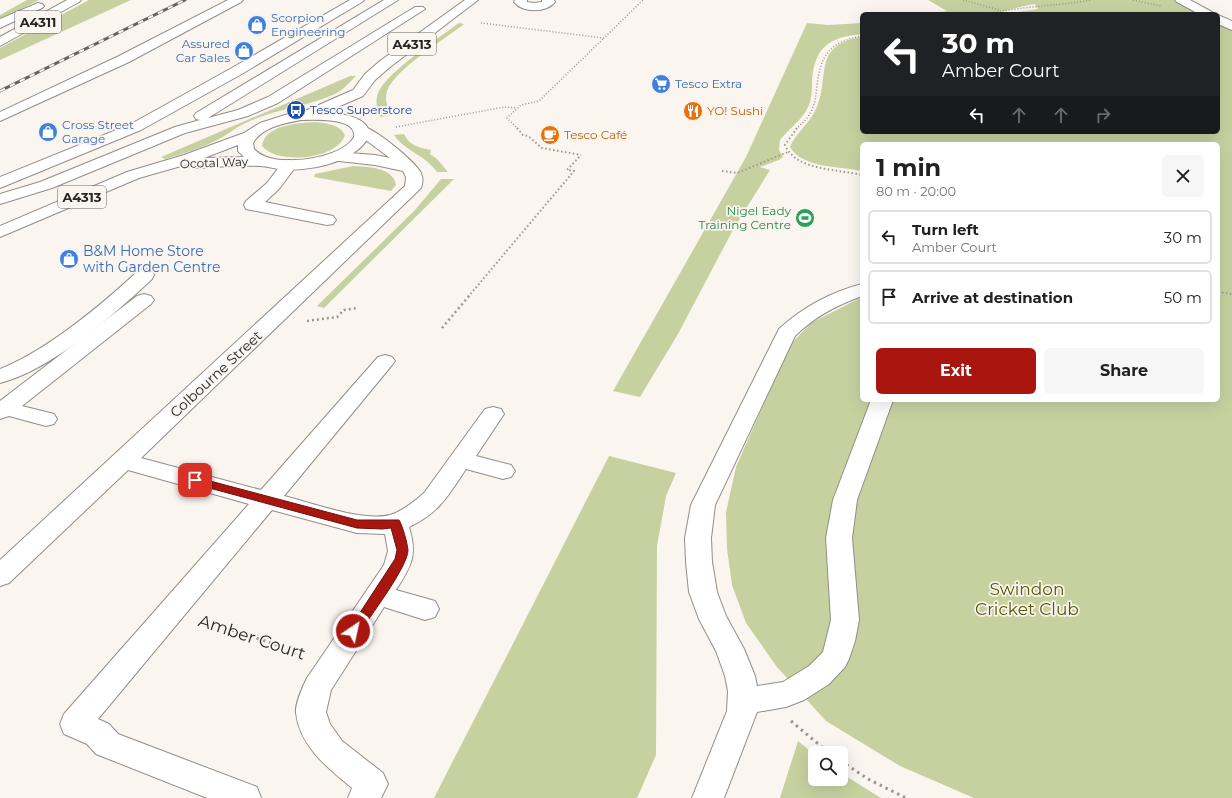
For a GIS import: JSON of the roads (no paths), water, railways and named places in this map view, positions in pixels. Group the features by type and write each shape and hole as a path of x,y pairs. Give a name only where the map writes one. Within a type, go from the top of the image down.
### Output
{"street":[{"name":"A4311","path":"0,24 47,0"},
{"name":"A4311","path":"0,42 28,28 75,0"},
{"path":"0,117 117,62 236,0"},
{"path":"0,183 136,127 235,72 358,0"},
{"path":"180,130 392,0"},
{"name":"A4313","path":"358,93 357,126 362,136 358,143 349,151 336,157 314,163 289,165 263,162 252,157 246,150 245,143 249,136 260,128 330,106 358,93 370,77 380,68 472,0"},
{"path":"521,0 520,3 529,6 542,6 548,2 561,0"},
{"path":"1182,0 1204,12"},
{"path":"0,199 46,185 180,130 243,113 273,100 419,9"},
{"path":"1220,20 1232,26"},
{"name":"A4313","path":"301,116 329,116 344,119 357,126"},
{"name":"Colbourne Street","path":"0,576 414,188 414,175 407,167 357,126"},
{"name":"Ocotal Way","path":"0,232 133,175 166,166 249,136"},
{"path":"336,157 375,160 407,167"},
{"name":"Ocotal Way","path":"166,166 216,162 263,162"},
{"path":"289,165 273,186 252,205 327,220"},
{"path":"0,376 20,368 58,346 123,297 145,275"},
{"path":"708,798 742,711 743,691 740,676 730,649 713,619 703,592 699,562 698,538 703,505 786,333 797,322 818,307 840,297 860,291"},
{"path":"3,410 144,300"},
{"path":"245,798 106,744 98,734 75,724 385,361"},
{"path":"742,702 786,694 793,691 820,675 835,659 845,620 839,538 845,500 881,402"},
{"path":"3,410 46,419"},
{"path":"123,461 357,524 377,526 396,523 422,509 433,499 493,414"},
{"path":"461,460 503,471"},
{"path":"364,798 372,784 331,751 316,730 311,712 317,687 396,569 402,550 396,523"},
{"path":"378,595 425,609"}],"railway":[{"path":"0,91 185,0"}],"place":[{"name":"Scorpion Engineering","path":"257,25"},
{"name":"Assured Car Sales","path":"244,51"},
{"name":"Tesco Extra","path":"661,84"},
{"name":"Tesco Superstore","path":"296,110"},
{"name":"YO! Sushi","path":"693,111"},
{"name":"Cross Street Garage","path":"48,132"},
{"name":"Tesco Café","path":"550,135"},
{"name":"Nigel Eady Training Centre","path":"805,218"},
{"name":"B&M Home Store with Garden Centre","path":"69,259"}],"park label":[{"name":"Swindon Cricket Club","path":"1027,599"}]}
